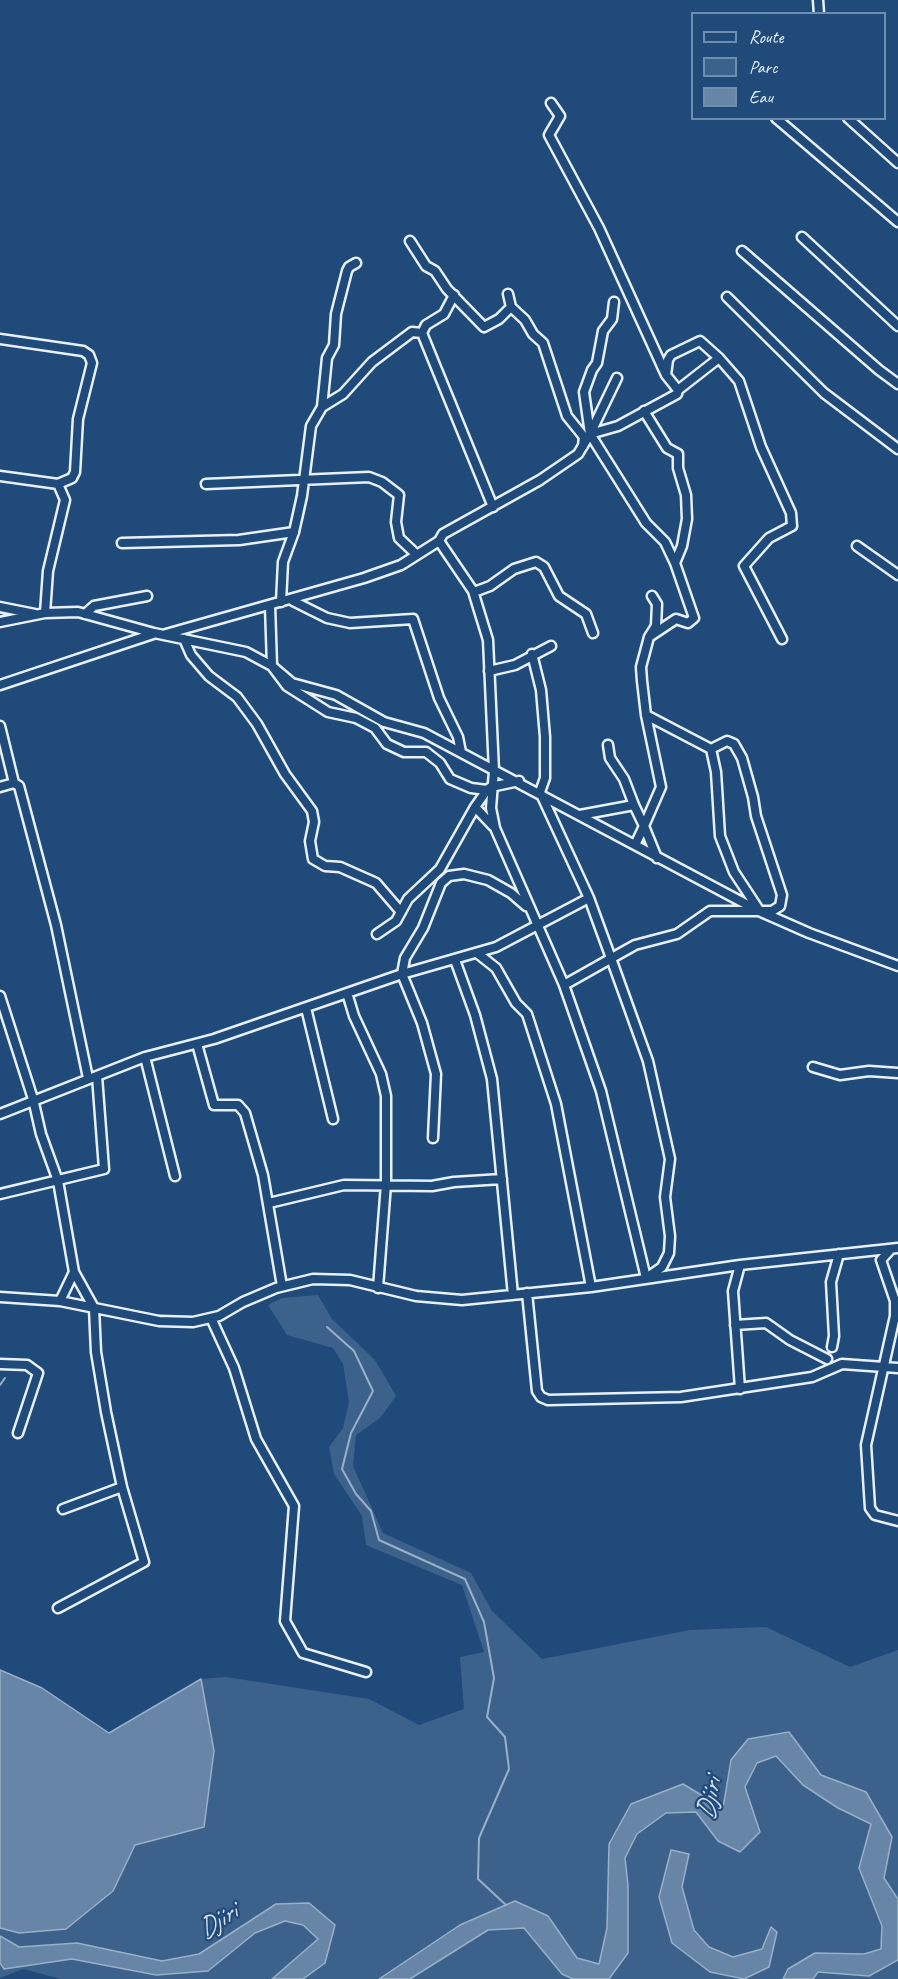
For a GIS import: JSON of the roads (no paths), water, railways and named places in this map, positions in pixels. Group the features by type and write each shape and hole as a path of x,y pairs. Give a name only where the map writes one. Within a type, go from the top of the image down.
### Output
{"street":[{"path":"551,103 560,116 549,135 599,228 666,375 678,390"},
{"path":"778,120 898,222"},
{"path":"850,120 898,163"},
{"path":"802,237 898,326"},
{"path":"410,241 426,266 435,271 484,327 499,319 511,307"},
{"path":"742,251 898,384"},
{"path":"285,601 285,554 294,532 311,426 322,407 327,358 335,338 336,314 347,271 356,263"},
{"path":"508,294 511,307 525,320 533,334 543,343 567,416 584,437 583,447"},
{"path":"454,295 444,314 426,325 422,333 493,507"},
{"path":"727,297 824,393 898,449"},
{"path":"614,302 612,319 606,323 597,363 584,392 590,434 646,523 665,542 675,563 694,618 688,623 676,619 649,637"},
{"path":"322,407 343,394 372,362 412,332 422,333"},
{"path":"0,339 83,351 91,358 92,363 78,419 75,471 72,478 58,484 0,476"},
{"path":"666,375 667,363 671,355 699,341 719,358 739,381 761,447 791,513 792,526 769,538 744,566 782,639"},
{"path":"590,434 618,426 661,404 719,358"},
{"path":"165,634 397,567 439,541 443,534 566,464 583,447 617,378"},
{"path":"644,411 667,448 678,454 678,468 686,495 687,519 682,546 675,563"},
{"path":"206,484 369,477 382,482 399,495 396,522 399,538 417,555"},
{"path":"40,613 65,500 58,484"},
{"path":"122,543 239,540 294,532"},
{"path":"377,934 396,921 408,899 441,869 475,807 489,789 494,771 488,640 474,592 439,541"},
{"path":"857,546 898,575"},
{"path":"426,549 445,550"},
{"path":"474,592 490,586 514,569 536,562 544,567 560,596 586,614 593,633"},
{"path":"85,614 94,606 147,596"},
{"path":"635,845 661,787 646,715 641,667 649,637 656,626 657,604 652,596"},
{"path":"285,601 327,618 350,623 413,619 439,698 458,737 461,752"},
{"path":"270,605 272,666 287,686 328,712 356,718 375,729 387,744 404,752 426,752 440,763 450,779 471,788 489,789 520,782"},
{"path":"0,608 40,613 85,614 154,633 246,652 272,666 292,683 336,695 384,722 424,733 494,771 540,792 657,859 759,910 809,933 898,966"},
{"path":"0,622 10,622 40,613"},
{"path":"0,685 154,633"},
{"path":"184,639 197,662 209,676 237,697 285,774 312,811 314,822 310,841 314,859 325,866 340,867 376,883 401,912"},
{"path":"489,671 514,665 551,646"},
{"path":"532,654 541,690 545,737 545,778 540,792 589,898 648,1061 670,1160 666,1197 669,1253 662,1267 646,1278"},
{"path":"646,715 711,749"},
{"path":"0,726 14,783 19,786 56,925 93,1077 104,1169 0,1194"},
{"path":"564,986 640,943 677,934 710,911 772,911 780,906 782,894 756,816 742,758 734,744 727,741 711,749"},
{"path":"608,745 610,758 624,779 657,859"},
{"path":"711,749 716,772 720,836 734,872 759,910"},
{"path":"0,787 14,783"},
{"path":"489,789 495,828 564,986 607,1111 646,1278"},
{"path":"580,815 634,805"},
{"path":"475,807 495,828"},
{"path":"433,1138 436,1083 434,1062 422,1023 402,974 405,958 423,928 443,879 464,874 489,880 511,892 532,912"},
{"path":"0,1114 33,1099 145,1057 197,1044 402,974 477,954 589,898"},
{"path":"477,954 496,968 516,1003 527,1014 556,1104 591,1287"},
{"path":"455,960 475,1015 492,1079 513,1295"},
{"path":"347,993 354,1016 384,1084 387,1114 386,1184 378,1288"},
{"path":"0,996 33,1099 41,1134 58,1181 74,1272 94,1308 99,1374 122,1487 144,1562 58,1608"},
{"path":"306,1008 333,1119"},
{"path":"197,1044 214,1105 238,1105 245,1113 268,1203 282,1286"},
{"path":"145,1057 175,1176"},
{"path":"813,1067 840,1075 870,1071 898,1073"},
{"path":"268,1203 344,1185 432,1186 502,1179"},
{"path":"0,1297 60,1301 159,1321 193,1322 211,1318 282,1286 300,1281 331,1278 439,1299 462,1300 591,1287 740,1265 895,1248"},
{"path":"895,1248 881,1260 896,1309 892,1341 868,1424 866,1445 868,1498 875,1515 898,1521"},
{"path":"832,1347 834,1336 831,1282 839,1254"},
{"path":"740,1265 733,1288 740,1389"},
{"path":"60,1301 74,1272"},
{"path":"527,1293 537,1391 541,1397 590,1400 681,1397 812,1377 842,1364 898,1368"},
{"path":"211,1318 234,1368 256,1439 294,1506 283,1615 285,1621 303,1653 366,1672"},
{"path":"735,1325 766,1323 790,1340 827,1359"},
{"path":"0,1364 27,1365 38,1373 18,1433"},
{"path":"63,1509 122,1487"}],"water":[{"path":"0,1670 42,1688 109,1733 201,1679 214,1751 204,1827 135,1845 113,1891 66,1929 19,1933 0,1928"},
{"path":"789,1732 821,1775 866,1792 892,1837 884,1878 898,1899 898,1960 869,1976 818,1972 813,1979 783,1979 788,1969 815,1953 864,1954 881,1949 882,1926 859,1868 871,1824 838,1808 803,1785 776,1756 757,1763 745,1787 760,1832 740,1852 718,1841 696,1812 666,1813 637,1834 625,1858 628,1885 628,1953 609,1979 573,1979 562,1974 524,1928 488,1930 410,1979 379,1979 460,1925 515,1901 548,1916 577,1958 599,1964 607,1928 609,1844 631,1804 683,1784 723,1808 731,1760 748,1739"},
{"path":"671,1850 689,1854 682,1887 694,1930 709,1947 733,1957 762,1949 771,1927 777,1932 769,1967 744,1979 710,1972 672,1943 659,1897"},
{"path":"309,1903 335,1925 325,1963 303,1979 272,1979 318,1939 303,1925 285,1921 255,1933 208,1971 156,1975 72,1959 4,1969 0,1963 0,1936 19,1947 77,1943 162,1961 199,1954 276,1904"}],"waterway":[{"path":"327,1327 354,1351 373,1391 351,1433 342,1469 356,1494 371,1511 379,1540 465,1579 484,1622 494,1678 487,1717 505,1737 509,1769 479,1838 478,1879 506,1905"},
{"path":"0,1385 5,1378"}],"water label":[{"name":"Djiri","path":"710,1799"},
{"name":"Djiri","path":"218,1922"}]}
